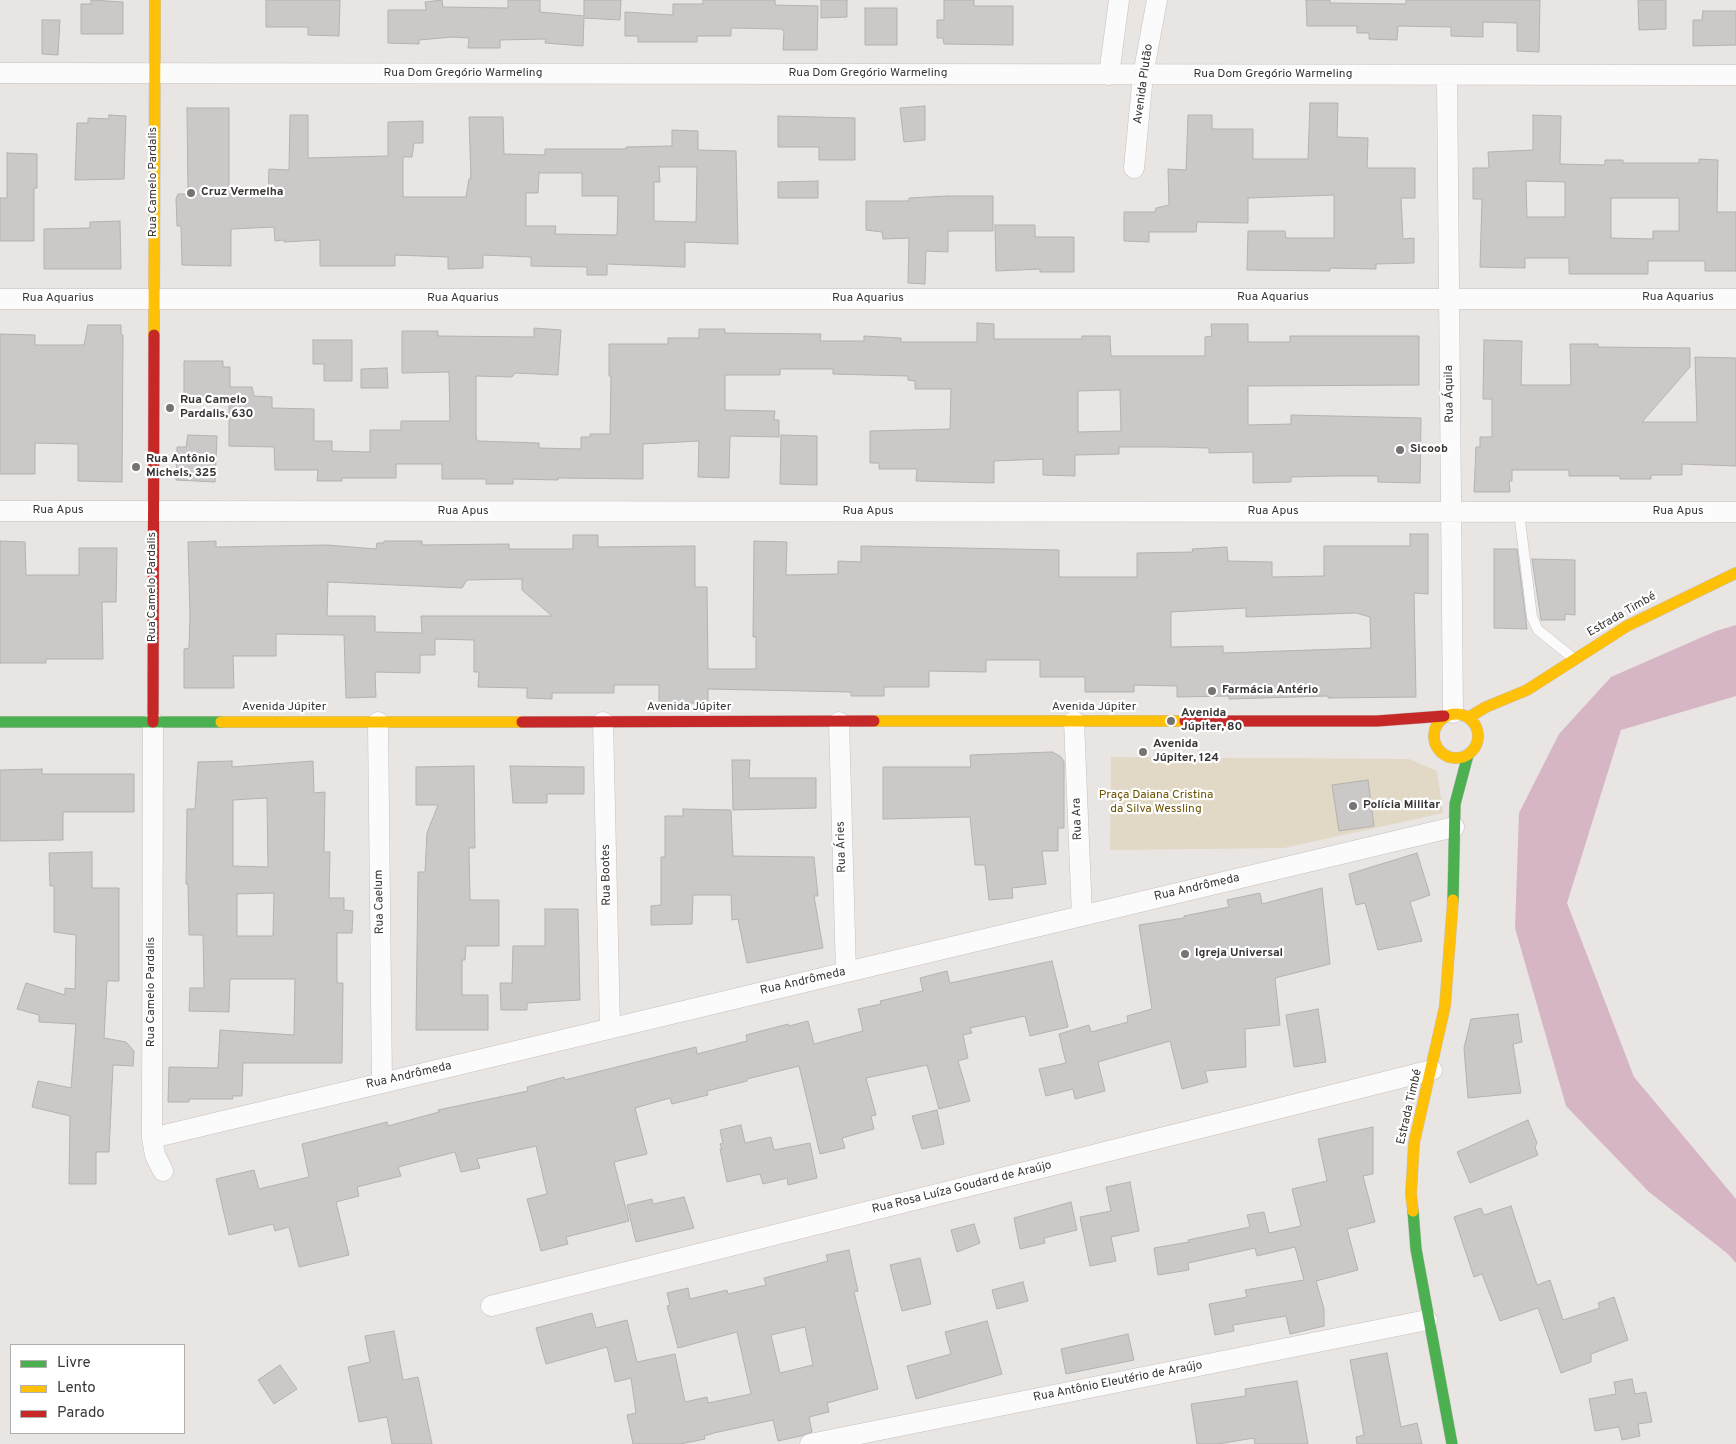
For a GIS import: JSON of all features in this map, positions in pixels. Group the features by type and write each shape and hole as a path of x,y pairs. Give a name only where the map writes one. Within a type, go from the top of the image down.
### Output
{"main road":[{"name":"Rua Camelo Pardalis","path":"153,722 155,0"},
{"name":"Estrada Timbé","path":"1455,715 1486,707 1527,690 1574,659 1664,606 1736,574"},
{"name":"Estrada Timbé","path":"1508,710 1527,690"},
{"name":"Avenida Júpiter","path":"0,722 1377,721 1455,715"},
{"path":"1446,762 1434,741 1434,732 1455,715 1475,724 1479,733 1478,742"},
{"name":"Avenida Júpiter","path":"1377,721 1400,732"},
{"path":"1446,762 1468,756 1490,729"},
{"path":"1422,741 1446,762"},
{"name":"Estrada Timbé","path":"1452,1444 1427,1320 1410,1194 1414,1144 1446,1006 1450,966 1455,804 1468,756"},
{"name":"Estrada Timbé","path":"1446,762 1455,804"}],"street":[{"path":"1109,75 1119,0"},
{"name":"Avenida Plutão","path":"1134,168 1143,75 1157,0"},
{"name":"Rua Dom Gregório Warmeling","path":"0,73 1736,75"},
{"name":"Rua Áquila","path":"1447,75 1455,715"},
{"name":"Rua Aquarius","path":"0,299 1736,298"},
{"name":"Rua Apus","path":"0,511 1736,512"},
{"name":"Rua Ara","path":"1074,721 1082,916"},
{"name":"Rua Camelo Pardalis","path":"153,722 152,1138 155,1155 162,1171"},
{"name":"Rua Caelum","path":"378,722 382,1083"},
{"name":"Rua Bootes","path":"603,722 610,1028"},
{"name":"Rua Áries","path":"839,722 846,972"},
{"name":"Rua Andrômeda","path":"152,1138 1454,827"},
{"name":"Rua Rosa Luíza Goudard de Araújo","path":"491,1306 1432,1070"},
{"name":"Rua Antônio Eleutério de Araújo","path":"810,1444 1427,1320"}],"lane":[{"path":"1518,512 1532,617 1538,630 1574,659"}],"green space":[{"name":"Praça Daiana Cristina da Silva Wessling","path":"1111,757 1409,759 1437,771 1443,813 1284,848 1110,850"}],"shaded area":[{"path":"1736,625 1736,696 1621,730 1567,903 1634,1077 1736,1199 1736,1263 1728,1254 1649,1192 1566,1106 1515,928 1519,813 1559,734 1611,677 1716,631"}],"building":[{"path":"91,0 123,2 123,34 81,34 81,4 91,4"},
{"path":"266,0 340,0 339,36 308,35 308,27 266,27"},
{"path":"442,0 443,7 508,8 508,0 540,0 540,12 584,16 584,0 621,0 620,20 584,18 583,46 545,43 546,39 500,40 500,48 468,48 469,38 453,37 419,40 419,44 388,43 388,10 426,10 425,2"},
{"path":"703,0 775,0 775,5 818,6 817,50 783,50 784,31 781,29 731,28 731,36 697,36 697,42 638,42 638,36 625,36 625,12 673,15 673,4 703,4"},
{"path":"821,0 847,0 847,17 821,18"},
{"path":"944,0 974,0 974,6 1013,6 1013,45 944,44 943,38 937,38 937,20 944,20"},
{"path":"1306,0 1330,0 1330,3 1406,4 1406,0 1540,0 1539,52 1517,51 1517,23 1483,22 1483,37 1451,36 1451,27 1398,26 1397,40 1369,39 1369,33 1357,33 1357,26 1307,26"},
{"path":"1638,0 1666,0 1666,29 1639,30"},
{"path":"865,8 897,8 897,45 865,45"},
{"path":"1703,11 1736,11 1736,45 1693,46 1693,20 1702,20"},
{"path":"42,20 60,20 58,55 42,54"},
{"path":"1310,103 1338,103 1337,137 1368,138 1367,168 1415,168 1415,198 1401,198 1403,239 1414,238 1414,263 1376,264 1376,269 1330,268 1330,271 1247,270 1248,231 1285,231 1286,238 1334,238 1334,195 1248,198 1248,223 1197,222 1196,232 1149,232 1149,242 1124,241 1124,212 1155,212 1156,208 1169,205 1168,169 1186,170 1188,115 1212,115 1212,129 1253,129 1253,159 1308,159"},
{"path":"925,106 925,140 904,142 900,108"},
{"path":"187,108 229,108 229,194 268,194 269,169 289,170 290,115 308,115 308,158 388,156 388,122 423,121 423,143 414,143 412,157 403,157 403,197 466,197 469,179 471,179 469,117 503,117 504,154 545,155 545,149 626,149 626,147 672,146 672,130 698,131 698,150 736,151 738,244 685,242 685,267 607,264 607,275 587,275 587,267 531,266 531,257 483,255 483,268 448,269 448,257 395,255 395,266 320,266 320,240 275,241 274,227 231,229 231,266 182,265 181,226 177,226 176,199 178,194 188,194","holes":["659,167 697,167 696,222 654,221 654,182 660,182","539,173 582,173 582,196 618,196 617,235 555,234 556,226 526,226 526,193 538,193"]},
{"path":"109,115 126,116 124,179 75,180 77,123 88,123 88,118 109,119"},
{"path":"1533,115 1561,116 1560,164 1605,165 1605,160 1623,160 1623,163 1699,163 1699,159 1718,160 1717,212 1736,212 1736,271 1705,271 1705,261 1648,261 1648,274 1569,274 1569,258 1525,258 1525,268 1480,267 1482,199 1473,199 1473,168 1489,168 1488,152 1533,150","holes":["1526,181 1565,182 1565,217 1527,217","1611,198 1679,198 1679,231 1653,231 1653,239 1611,238"]},
{"path":"778,116 855,118 855,160 819,160 819,147 778,147"},
{"path":"7,153 37,154 37,188 34,188 34,241 0,241 0,198 7,198"},
{"path":"818,181 818,198 778,198 778,182"},
{"path":"993,196 993,231 948,231 948,252 926,251 925,284 908,283 909,238 883,239 882,232 866,230 866,201 909,201 909,198"},
{"path":"120,221 121,269 44,269 44,229 90,228 90,222"},
{"path":"995,225 1035,225 1035,237 1074,237 1074,272 1040,272 1040,269 996,271"},
{"path":"977,323 994,324 994,339 1082,339 1082,336 1110,336 1111,356 1205,356 1205,337 1212,336 1211,324 1248,324 1248,342 1290,342 1290,336 1419,336 1419,385 1248,386 1248,425 1291,424 1291,415 1421,418 1420,483 1378,482 1378,476 1334,476 1291,477 1291,482 1253,483 1253,452 1209,453 1209,448 1166,447 1119,447 1119,454 1075,455 1075,476 1043,475 1043,459 994,461 994,483 916,481 917,469 879,469 879,463 870,463 870,431 950,429 951,389 915,389 915,381 908,380 908,376 833,374 833,369 780,369 780,375 725,375 725,410 775,411 774,420 779,420 779,437 730,436 729,478 698,477 699,441 643,444 643,479 513,479 513,484 486,484 486,479 442,479 442,464 396,464 396,478 342,478 342,481 317,481 318,470 275,470 274,447 229,446 229,400 184,399 184,361 223,361 223,367 230,367 230,387 252,387 254,396 272,397 272,408 314,409 314,441 332,441 332,451 370,452 370,430 401,430 401,421 450,421 449,372 402,373 402,331 438,331 438,336 534,337 534,328 561,330 558,375 515,373 512,377 476,376 477,441 539,443 539,448 581,449 581,437 590,437 590,434 610,434 611,376 609,376 609,344 668,344 668,338 699,338 699,329 725,329 725,333 821,334 820,341 864,341 864,336 901,338 901,342 977,342","holes":["1120,390 1121,431 1078,432 1078,391"]},
{"path":"88,325 121,325 121,334 123,335 122,482 78,481 78,444 35,443 35,474 0,474 0,334 35,335 35,345 84,345"},
{"path":"313,340 352,340 352,381 324,381 324,364 313,364"},
{"path":"1484,340 1522,341 1521,385 1571,385 1570,344 1598,344 1598,347 1690,348 1690,367 1642,422 1697,422 1695,357 1736,358 1736,466 1682,464 1682,475 1651,475 1651,479 1620,479 1620,476 1569,476 1569,470 1512,470 1512,481 1509,481 1510,492 1474,492 1476,447 1480,447 1480,437 1492,437 1492,399 1483,399"},
{"path":"387,368 388,388 361,388 361,369"},
{"path":"188,435 217,436 215,482 176,480 177,447 186,447"},
{"path":"781,435 817,436 817,485 780,484"},
{"path":"1410,534 1428,534 1428,594 1414,593 1416,697 1328,698 1328,696 1229,699 1229,696 1177,697 1177,686 1134,685 1134,692 1085,692 1085,677 1040,677 1040,660 986,660 986,672 929,671 929,687 884,687 884,696 851,696 851,692 708,689 708,703 659,703 659,685 614,685 614,693 552,693 552,699 527,698 527,688 478,687 479,672 474,672 474,640 435,639 435,655 420,655 420,673 375,672 376,697 346,698 344,635 276,634 276,656 233,656 234,688 184,688 184,649 189,648 190,616 188,542 216,541 216,547 327,545 376,549 377,543 384,543 384,541 422,541 422,545 509,544 509,549 573,549 573,535 598,535 598,547 695,546 695,587 707,587 708,669 756,669 756,637 753,637 754,541 787,542 786,575 838,574 838,561 861,562 861,546 1059,550 1059,577 1137,577 1137,553 1193,552 1192,549 1227,547 1228,561 1272,562 1272,577 1324,576 1324,546 1410,546","holes":["522,579 522,590 552,616 421,616 422,633 375,632 375,616 327,616 328,582 462,588 467,580","1246,608 1246,617 1356,613 1370,617 1371,648 1223,653 1223,646 1171,647 1171,612"]},
{"path":"0,541 25,542 26,575 79,575 79,548 117,548 116,602 102,602 103,659 46,659 46,663 0,663"},
{"path":"1494,549 1517,549 1527,629 1494,628"},
{"path":"1532,559 1575,560 1575,615 1565,614 1565,620 1541,620"},
{"path":"1052,752 1060,756 1064,761 1064,828 1058,828 1058,851 1042,851 1046,884 1012,888 1013,898 989,900 985,865 975,865 970,817 883,819 883,767 971,767 970,755"},
{"path":"732,760 750,760 749,778 816,778 816,808 733,810"},
{"path":"232,761 232,767 313,761 314,793 325,792 324,852 330,852 329,898 344,898 344,910 353,911 352,933 337,933 337,983 343,983 342,1063 243,1063 242,1096 232,1096 233,1099 189,1099 189,1102 168,1102 169,1067 218,1068 220,1030 294,1035 295,979 230,979 229,1012 189,1011 190,988 204,988 203,935 189,935 188,884 186,884 187,809 195,809 198,762","holes":["267,798 268,867 233,866 233,800","274,893 273,936 237,936 237,894"]},
{"path":"474,766 475,848 469,848 470,900 499,900 499,946 466,946 465,960 462,960 462,995 488,995 488,1030 416,1030 418,872 425,872 427,833 438,805 416,805 416,767"},
{"path":"510,766 584,767 584,794 547,794 547,803 513,803"},
{"path":"42,769 42,774 134,774 134,812 63,812 63,840 0,841 0,770"},
{"name":"Polícia Militar","path":"1368,780 1374,826 1339,831 1332,785"},
{"path":"683,809 731,810 733,856 814,857 818,896 814,896 823,948 747,963 738,919 732,920 731,895 693,895 692,924 651,925 651,906 661,905 661,857 665,857 665,816 683,816"},
{"path":"92,852 92,888 119,888 119,981 107,981 104,1038 126,1042 134,1051 133,1066 113,1065 109,1152 96,1152 96,1184 69,1184 70,1116 32,1107 38,1081 71,1088 76,1024 39,1022 39,1015 17,1009 26,983 65,995 65,988 75,989 76,935 54,932 54,886 50,886 49,853"},
{"path":"1417,853 1430,895 1410,902 1422,941 1378,950 1365,903 1356,905 1349,874"},
{"path":"1322,888 1330,964 1275,978 1280,1025 1245,1029 1246,1067 1205,1071 1208,1082 1182,1089 1170,1041 1098,1062 1105,1091 1075,1099 1073,1089 1046,1096 1039,1069 1066,1063 1059,1034 1089,1025 1091,1032 1128,1022 1127,1016 1152,1009 1139,925 1184,918 1184,916 1229,907 1227,900 1260,893 1262,904"},
{"path":"545,909 578,909 580,1000 527,1003 527,1010 501,1010 500,983 512,983 513,946 545,946"},
{"path":"1052,961 1068,1027 1030,1036 1025,1016 970,1028 972,1033 963,1035 968,1058 958,1061 970,1101 939,1109 927,1065 866,1078 876,1115 871,1116 874,1129 842,1138 845,1148 820,1154 799,1066 707,1091 708,1095 672,1104 670,1098 635,1108 647,1154 614,1162 629,1221 566,1237 568,1244 541,1251 527,1199 547,1194 536,1146 477,1159 480,1168 461,1172 455,1152 398,1167 401,1176 357,1187 359,1196 336,1202 349,1255 299,1267 289,1227 275,1231 273,1224 229,1235 216,1179 254,1170 259,1189 309,1177 302,1144 387,1122 388,1126 439,1112 438,1110 528,1091 527,1087 564,1077 565,1080 696,1047 697,1054 747,1041 746,1035 788,1024 789,1026 808,1021 814,1044 863,1031 858,1009 881,1004 880,1001 923,991 920,978 947,971 950,983"},
{"path":"1318,1009 1326,1062 1294,1067 1286,1015"},
{"path":"1518,1014 1522,1042 1513,1044 1521,1093 1468,1098 1464,1048 1471,1019"},
{"path":"937,1110 944,1144 922,1149 912,1116"},
{"path":"1528,1120 1537,1143 1535,1147 1538,1155 1470,1183 1457,1152"},
{"path":"741,1125 745,1143 771,1137 774,1150 810,1143 817,1178 788,1185 787,1178 763,1184 760,1174 727,1182 720,1149 722,1149 720,1144 723,1143 720,1130"},
{"path":"1373,1127 1373,1174 1363,1176 1375,1222 1347,1229 1358,1270 1316,1281 1324,1309 1324,1326 1290,1334 1286,1316 1233,1325 1234,1331 1215,1335 1209,1304 1247,1297 1245,1290 1304,1280 1295,1247 1257,1256 1255,1248 1188,1263 1189,1270 1158,1275 1154,1248 1189,1242 1188,1240 1250,1227 1247,1215 1264,1212 1269,1233 1301,1226 1292,1189 1327,1181 1318,1139"},
{"path":"1130,1182 1139,1231 1111,1237 1116,1261 1090,1266 1080,1217 1111,1211 1106,1187"},
{"path":"684,1197 694,1228 636,1242 627,1205 652,1199 653,1204"},
{"path":"1071,1202 1077,1230 1044,1238 1045,1243 1020,1249 1014,1218"},
{"path":"1511,1206 1537,1285 1550,1280 1563,1320 1600,1308 1598,1303 1614,1297 1628,1340 1591,1354 1591,1362 1561,1373 1538,1308 1500,1321 1482,1274 1474,1277 1454,1217 1481,1208 1484,1215"},
{"path":"974,1224 980,1243 957,1252 951,1230"},
{"path":"849,1250 858,1291 854,1292 878,1389 827,1403 829,1412 809,1417 812,1432 778,1441 773,1420 714,1433 704,1436 705,1439 680,1444 633,1444 627,1415 636,1413 631,1378 615,1382 607,1347 546,1364 536,1328 592,1313 596,1328 627,1320 637,1362 675,1354 685,1402 707,1397 708,1403 751,1394 737,1332 678,1348 667,1306 670,1305 667,1293 688,1288 690,1299 727,1290 728,1294 766,1285 764,1278 828,1261 826,1255","holes":["805,1327 813,1365 780,1373 771,1335"]},
{"path":"920,1258 931,1304 902,1311 890,1265"},
{"path":"1023,1282 1028,1301 997,1309 992,1290"},
{"path":"987,1321 1002,1374 916,1399 907,1366 951,1354 945,1332"},
{"path":"394,1331 403,1380 418,1377 432,1444 392,1444 387,1417 359,1422 348,1367 370,1362 365,1336"},
{"path":"1128,1334 1134,1360 1066,1374 1061,1349"},
{"path":"1387,1353 1401,1427 1417,1423 1422,1444 1357,1444 1356,1437 1364,1435 1350,1360"},
{"path":"280,1365 297,1389 274,1404 258,1380"},
{"path":"1632,1379 1635,1394 1646,1392 1652,1422 1638,1424 1640,1436 1622,1440 1619,1427 1595,1431 1589,1399 1616,1394 1614,1382"},
{"path":"1297,1381 1308,1444 1255,1444 1254,1438 1218,1444 1197,1444 1191,1404 1246,1396 1245,1389"}],"traffic: fast":[{"path":"0,722 221,722"},
{"path":"1453,900 1455,804 1468,755"},
{"path":"1413,1211 1416,1249 1452,1444"}],"traffic: slow":[{"path":"154,335 155,0"},
{"path":"1469,717 1486,707 1527,690 1627,626 1736,573"},
{"path":"1460,714 1472,720 1477,727 1478,736 1477,745 1472,752 1465,757 1452,758 1444,755 1437,748 1434,732 1437,724 1444,717 1460,714"},
{"path":"874,721 1185,721"},
{"path":"221,722 522,722"},
{"path":"1413,1211 1411,1194 1414,1143 1445,1006 1453,900"}],"traffic: jam":[{"path":"153,722 154,335"},
{"path":"1185,721 1377,721 1444,716"},
{"path":"522,722 874,721"}],"place":[{"name":"Cruz Vermelha","path":"191,193"},
{"name":"Rua Camelo Pardalis, 630","path":"170,408"},
{"name":"Sicoob","path":"1400,450"},
{"name":"Rua Antônio Michels, 325","path":"136,467"},
{"name":"Farmácia Antério","path":"1212,691"},
{"name":"Avenida Júpiter, 80","path":"1171,721"},
{"name":"Avenida Júpiter, 124","path":"1143,752"},
{"name":"Polícia Militar","path":"1353,806"},
{"name":"Igreja Universal","path":"1185,954"}]}
